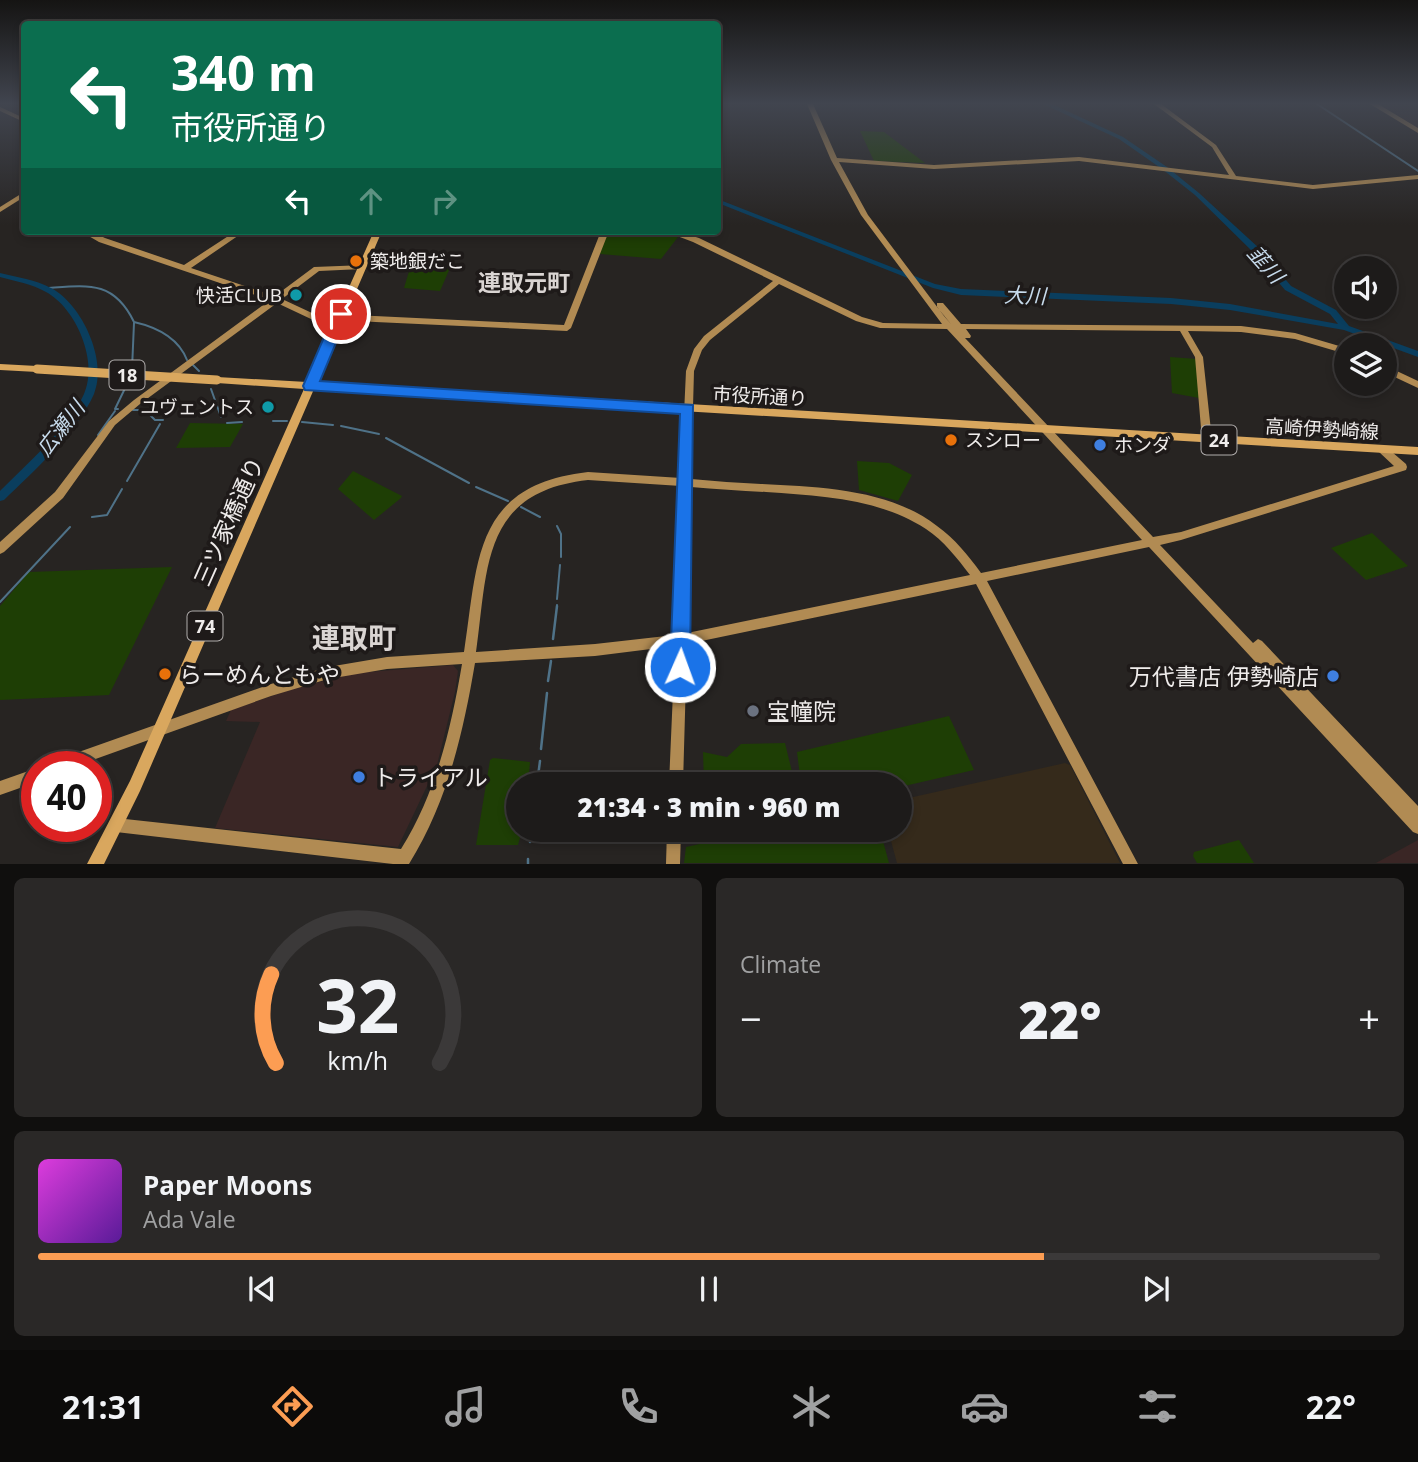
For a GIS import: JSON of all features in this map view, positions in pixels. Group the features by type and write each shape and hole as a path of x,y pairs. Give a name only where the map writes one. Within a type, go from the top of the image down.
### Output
{"main road":[{"name":"三ツ家橋通り","path":"95,863 116,825 160,730 376,235"},
{"name":"市役所通り","path":"2,367 1052,431"},
{"name":"高崎伊勢崎線","path":"1052,431 1418,451"}],"street":[{"path":"830,144 865,215 905,272 917,281"},
{"path":"1212,144 1233,176"},
{"path":"837,160 933,167 1070,158 1313,187 1418,177"},
{"path":"837,160 870,215 954,328 1156,542 1418,827"},
{"path":"0,210 21,196"},
{"path":"92,235 275,299 311,316 567,328 603,235"},
{"path":"185,268 235,235"},
{"path":"680,235 870,323 902,328 1256,330 1334,348"},
{"path":"0,549 59,495 120,415 319,268 362,267"},
{"path":"676,772 690,371 698,349 717,329 779,280"},
{"path":"1182,328 1199,357 1207,440"},
{"path":"1397,374 1418,385"},
{"path":"102,751 328,673 387,663 595,650 681,640 1203,531 1402,467 1382,449"},
{"path":"116,825 403,860 437,795 450,752 470,657 488,544 500,522 519,501 552,482 577,477 686,482 852,495 881,501 912,514 934,528 967,559 979,578 1131,863"},
{"path":"1156,542 1418,816"},
{"path":"0,788 21,781"},
{"path":"673,863 674,842"}],"shaded area":[{"path":"453,665 458,671 455,692 437,765 398,847 215,828 260,722 226,721 231,710 295,688 356,673"},
{"path":"1065,763 1070,765 1120,863 897,863 891,842 912,842 912,797"},
{"path":"1418,840 1418,863 1376,863"}],"green space":[{"path":"866,144 900,144 925,163 874,161"},
{"path":"607,235 678,237 661,259 600,254"},
{"path":"410,268 450,268 440,291 404,288"},
{"path":"1170,357 1197,359 1199,398 1172,393"},
{"path":"190,423 243,424 230,447 176,448"},
{"path":"857,461 889,463 912,475 898,501 859,490"},
{"path":"353,471 402,496 401,498 374,520 338,489"},
{"path":"1372,533 1408,566 1366,580 1331,548"},
{"path":"172,567 109,695 0,700 0,606 29,572"},
{"path":"949,716 974,770 912,784 912,772 800,772 797,752"},
{"path":"785,743 792,772 704,772 703,752 727,757 741,744"},
{"path":"493,758 530,762 529,772 506,772 506,842 519,842 518,845 476,845 490,760"},
{"path":"1239,840 1254,863 1197,863 1193,856 1194,852"},
{"path":"709,842 883,842 889,863 684,863 686,847"}],"waterway":[{"name":"韮川","path":"1130,144 1163,167"},
{"path":"1378,144 1418,171"},
{"name":"韮川","path":"1165,168 1197,194 1257,251 1288,288 1333,312 1346,328"},
{"name":"大川","path":"721,202 933,286 961,292 1171,301 1230,307 1346,328"},
{"name":"広瀬川","path":"0,275 48,289 65,302 87,339 93,375 89,394 68,426 0,497"},
{"path":"49,288 76,286 99,288 109,292 118,299 134,322 158,330 172,339 187,360"},
{"path":"132,369 134,323"},
{"name":"韮川","path":"1346,328 1418,354"},
{"path":"192,364 199,371"},
{"path":"118,409 115,409 130,378"},
{"path":"211,389 221,417"},
{"path":"133,410 145,410 155,420 163,420"},
{"path":"98,435 115,411"},
{"path":"273,421 287,421"},
{"path":"227,423 242,422"},
{"path":"302,422 333,425"},
{"path":"127,481 160,424"},
{"path":"341,426 379,434"},
{"path":"386,438 469,483"},
{"path":"476,487 508,501"},
{"path":"92,517 107,515 122,489"},
{"path":"521,507 540,517"},
{"path":"557,526 561,534 561,557"},
{"path":"0,602 70,527"},
{"path":"557,599 560,565"},
{"path":"553,639 557,606"},
{"path":"548,681 551,661"},
{"path":"541,749 547,693"},
{"path":"539,772 540,761"},
{"path":"528,859 528,864"}],"place":[{"name":"築地銀だこ","path":"356,261"},
{"name":"快活CLUB","path":"296,295"},
{"name":"ユヴェントス","path":"268,407"},
{"name":"スシロー","path":"951,440"},
{"name":"ホンダ","path":"1100,445"},
{"name":"らーめんともや","path":"165,674"},
{"name":"万代書店 伊勢崎店","path":"1333,676"},
{"name":"宝幢院","path":"753,711"},
{"name":"トライアル","path":"359,777"}],"district":[{"name":"連取元町","path":"524,282"},
{"name":"連取町","path":"354,637"}],"route":[{"path":"341,314 310,386 688,409 680,667"}]}
